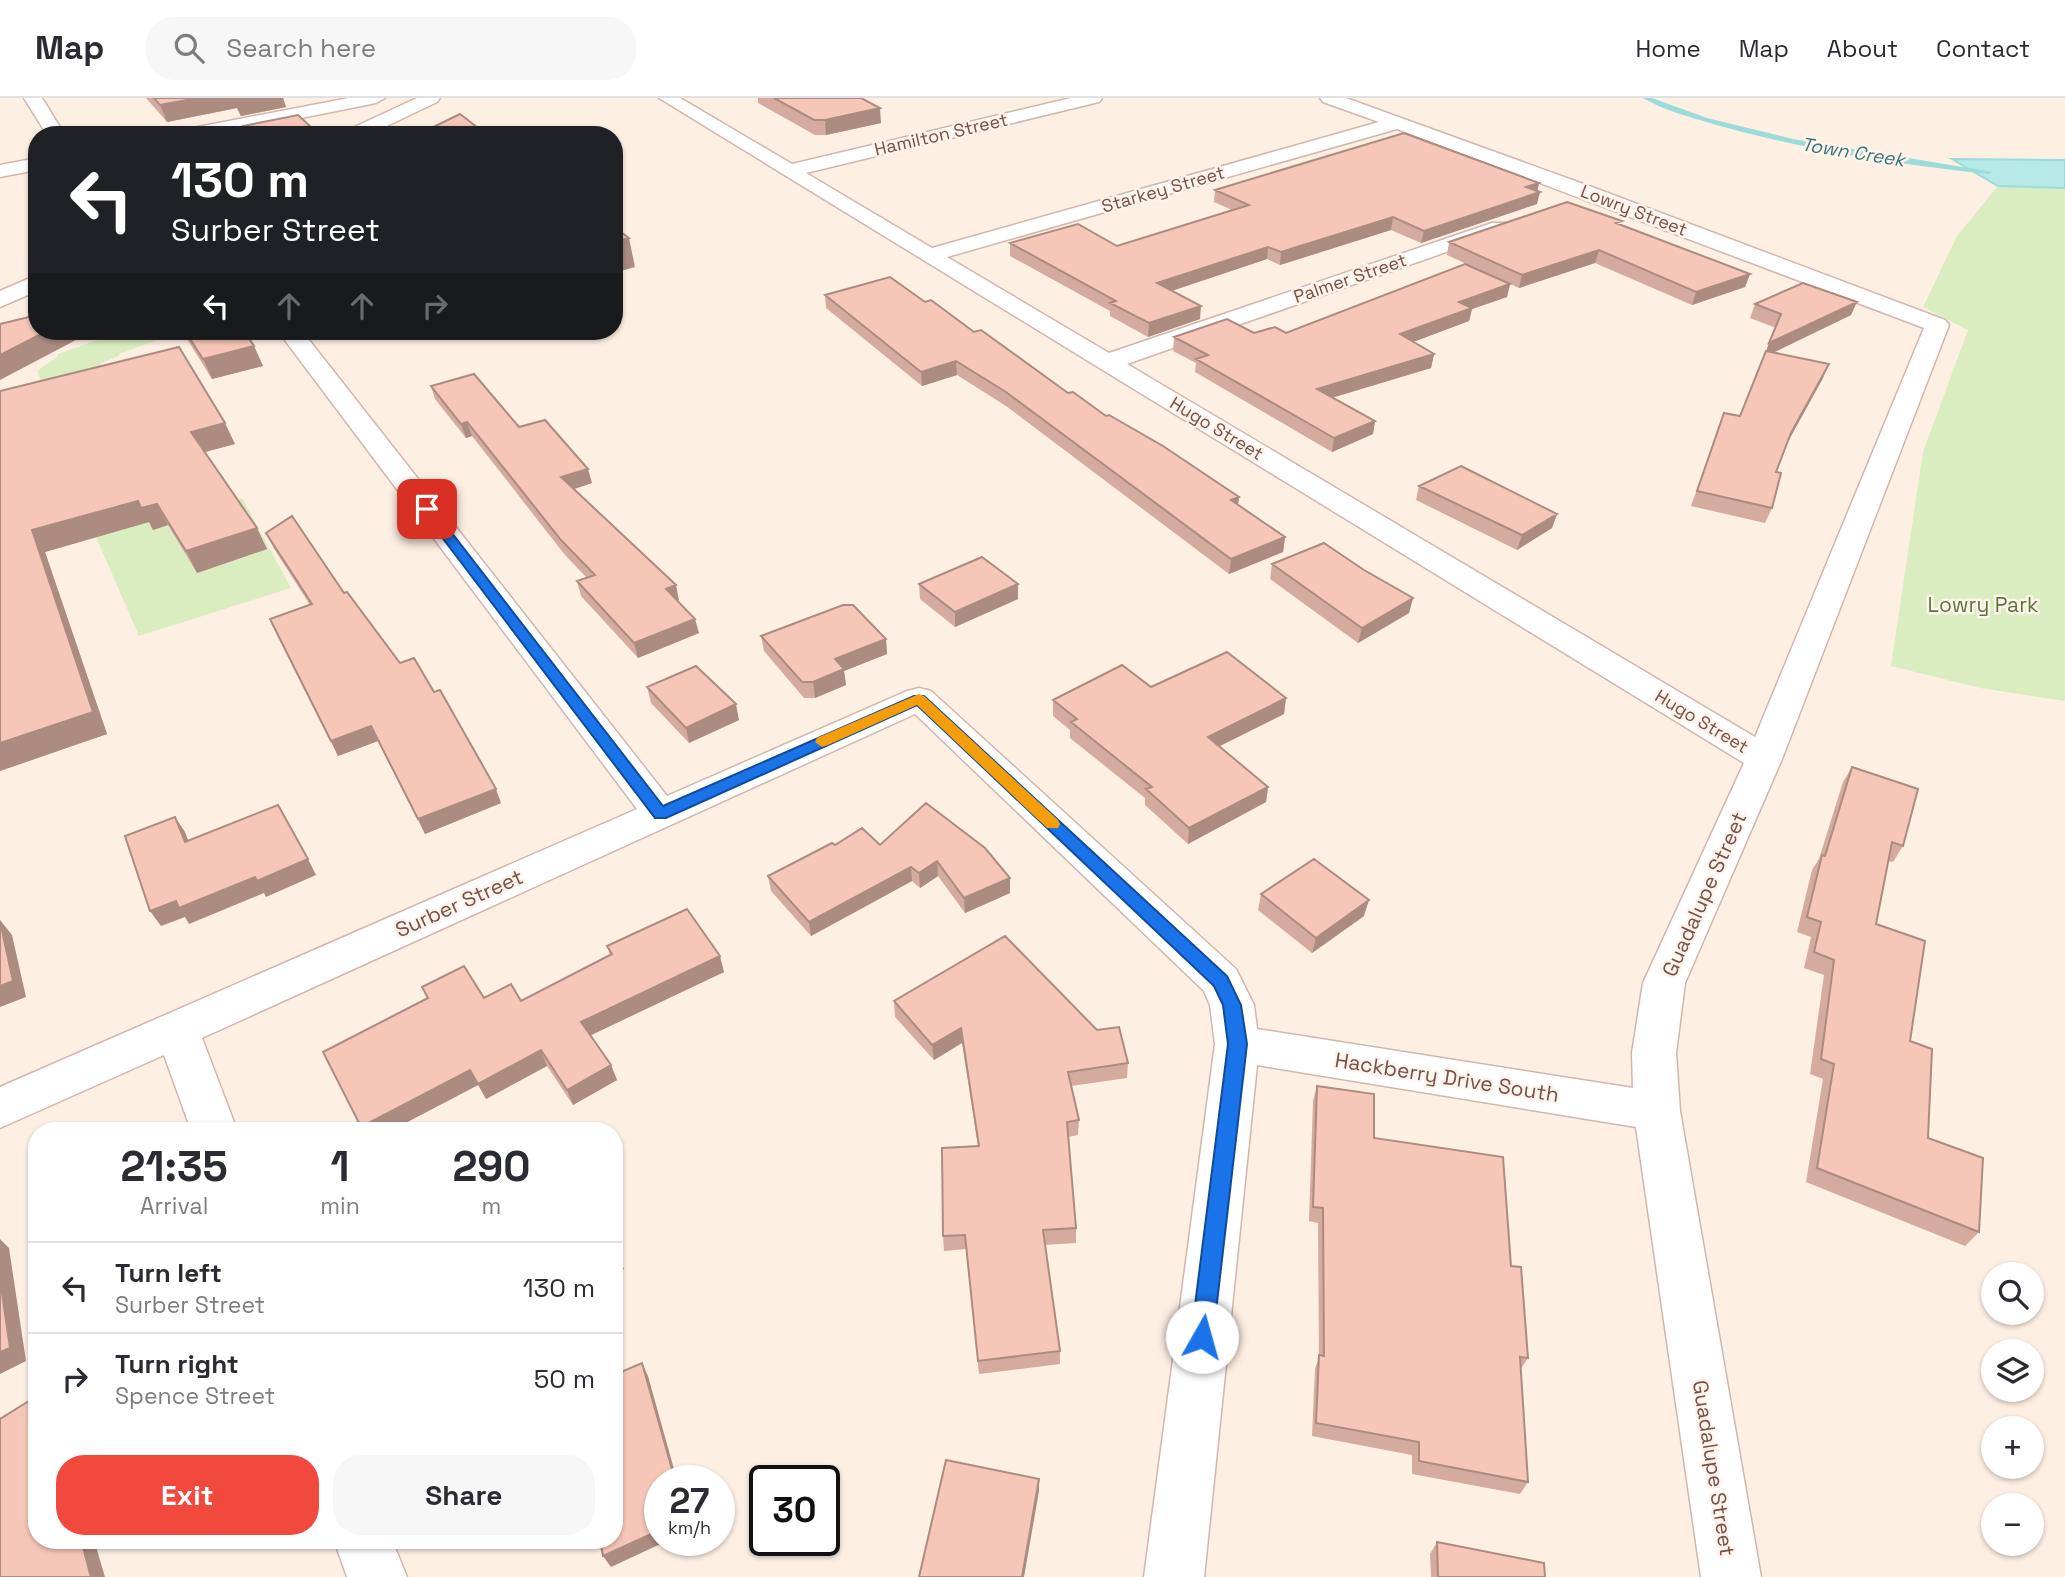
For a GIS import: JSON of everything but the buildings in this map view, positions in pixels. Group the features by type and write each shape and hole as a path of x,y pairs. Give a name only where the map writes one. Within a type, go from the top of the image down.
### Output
{"street":[{"path":"33,98 50,126"},
{"path":"233,126 376,98"},
{"path":"372,126 431,98"},
{"name":"Hugo Street","path":"668,98 1764,759"},
{"name":"Hamilton Street","path":"789,170 1093,98"},
{"name":"Lowry Street","path":"1329,98 1593,194 1937,325"},
{"name":"Starkey Street","path":"930,256 1396,123"},
{"path":"0,171 28,166"},
{"path":"1566,204 1593,194"},
{"name":"Palmer Street","path":"1107,362 1514,222"},
{"path":"0,300 28,286"},
{"name":"Guadalupe Street","path":"1731,1577 1657,1111 1654,1053 1664,983 1764,759 1937,325"},
{"path":"297,340 660,814"},
{"name":"Surber Street","path":"0,1108 919,699 1221,981 1232,1005 1237,1044"},
{"path":"177,1029 211,1122"},
{"path":"1174,1577 1237,1044"},
{"name":"Hackberry Drive South","path":"1237,1044 1657,1111"},
{"path":"366,1549 377,1577"}],"green space":[{"name":"Lowry Park","path":"1998,186 2065,188 2065,701 1980,688 1891,666 1923,452 1968,330 1923,307 1957,236"},
{"path":"98,340 157,340 101,363 104,382 43,386 37,371 58,354"},
{"path":"242,498 291,588 139,636 96,537 149,522 153,530 219,504"}],"water":[{"path":"1952,159 2065,160 2065,188 1998,186"}],"waterway":[{"name":"Town Creek","path":"1646,98 1734,128 1793,141 1989,172"}],"slow traffic":[{"path":"822,742 919,699 1052,824"}],"route":[{"path":"427,509 660,814 919,699 1221,981 1232,1005 1237,1044 1202,1337"}]}
